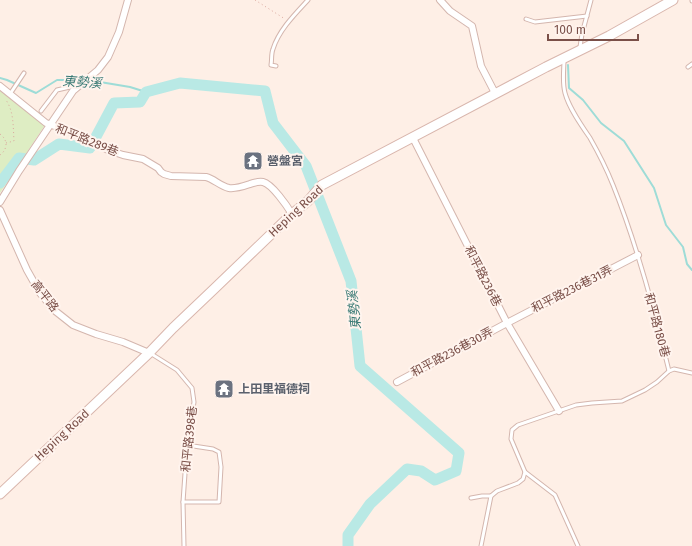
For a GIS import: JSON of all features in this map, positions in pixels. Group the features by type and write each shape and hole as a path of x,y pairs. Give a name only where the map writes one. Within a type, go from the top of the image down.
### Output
{"street":[{"path":"0,202 19,170 73,91 98,70 108,57 119,32 128,0"},
{"path":"440,0 450,11 472,26 481,66 495,93"},
{"name":"Heping Road","path":"0,494 149,353 292,214 308,201 322,185 564,57 609,36 673,0"},
{"path":"0,86 8,97 50,125"},
{"name":"和平路289巷","path":"50,125 77,134 108,150 143,159 158,168 164,174 171,176 206,177 211,178 225,187 231,188 240,187 255,182 263,182 276,192 292,214"},
{"name":"和平路236巷","path":"412,138 507,323 558,411"},
{"name":"高平路","path":"0,210 27,270 40,293 54,310 73,325 123,342 149,353"},
{"name":"和平路236巷31弄","path":"507,323 638,255"},
{"name":"和平路236巷30弄","path":"397,382 507,323"}],"lane":[{"path":"276,66 271,65 272,50 289,21 308,0"},
{"path":"580,49 590,0"},
{"path":"526,19 536,22 587,16"},
{"name":"和平路180巷","path":"525,472 512,438 512,430 518,425 576,405 622,401 645,390 669,371 638,255 613,183 575,115 566,94 563,82 564,57"},
{"path":"688,68 692,64"},
{"path":"8,97 24,73"},
{"path":"42,111 57,90 78,87"},
{"name":"和平路398巷","path":"149,353 177,370 192,388 194,402 187,445 183,502 184,546"},
{"path":"669,371 674,370 692,373"},
{"path":"183,502 220,502 221,467 219,452 213,449 187,445"},
{"path":"481,546 491,496 497,491 518,483 524,479 525,472 555,495 578,546"},
{"path":"471,498 491,496"}],"path":[{"path":"255,0 289,21"},
{"path":"6,143 14,141 13,117 8,97"},
{"path":"0,134 4,137 6,143 5,150 0,155"}],"green space":[{"path":"0,90 45,125 0,193"}],"waterway":[{"path":"568,65 569,88 583,100 601,123 624,141 654,188 666,225 683,247 687,264 692,270"},
{"name":"東勢溪","path":"0,78 36,93 57,80 84,80"},
{"name":"東勢溪","path":"88,80 130,87 146,92"},
{"name":"東勢溪","path":"0,183 19,158 34,160 59,144 90,148 114,103 140,102 146,92 180,83 265,91 273,123 306,166 351,281 360,366 459,453 456,471 435,480 421,471 407,469 370,504 348,535 348,546"}],"place":[{"name":"營盤宮","path":"253,161"},
{"name":"上田里福德祠","path":"224,389"}]}
